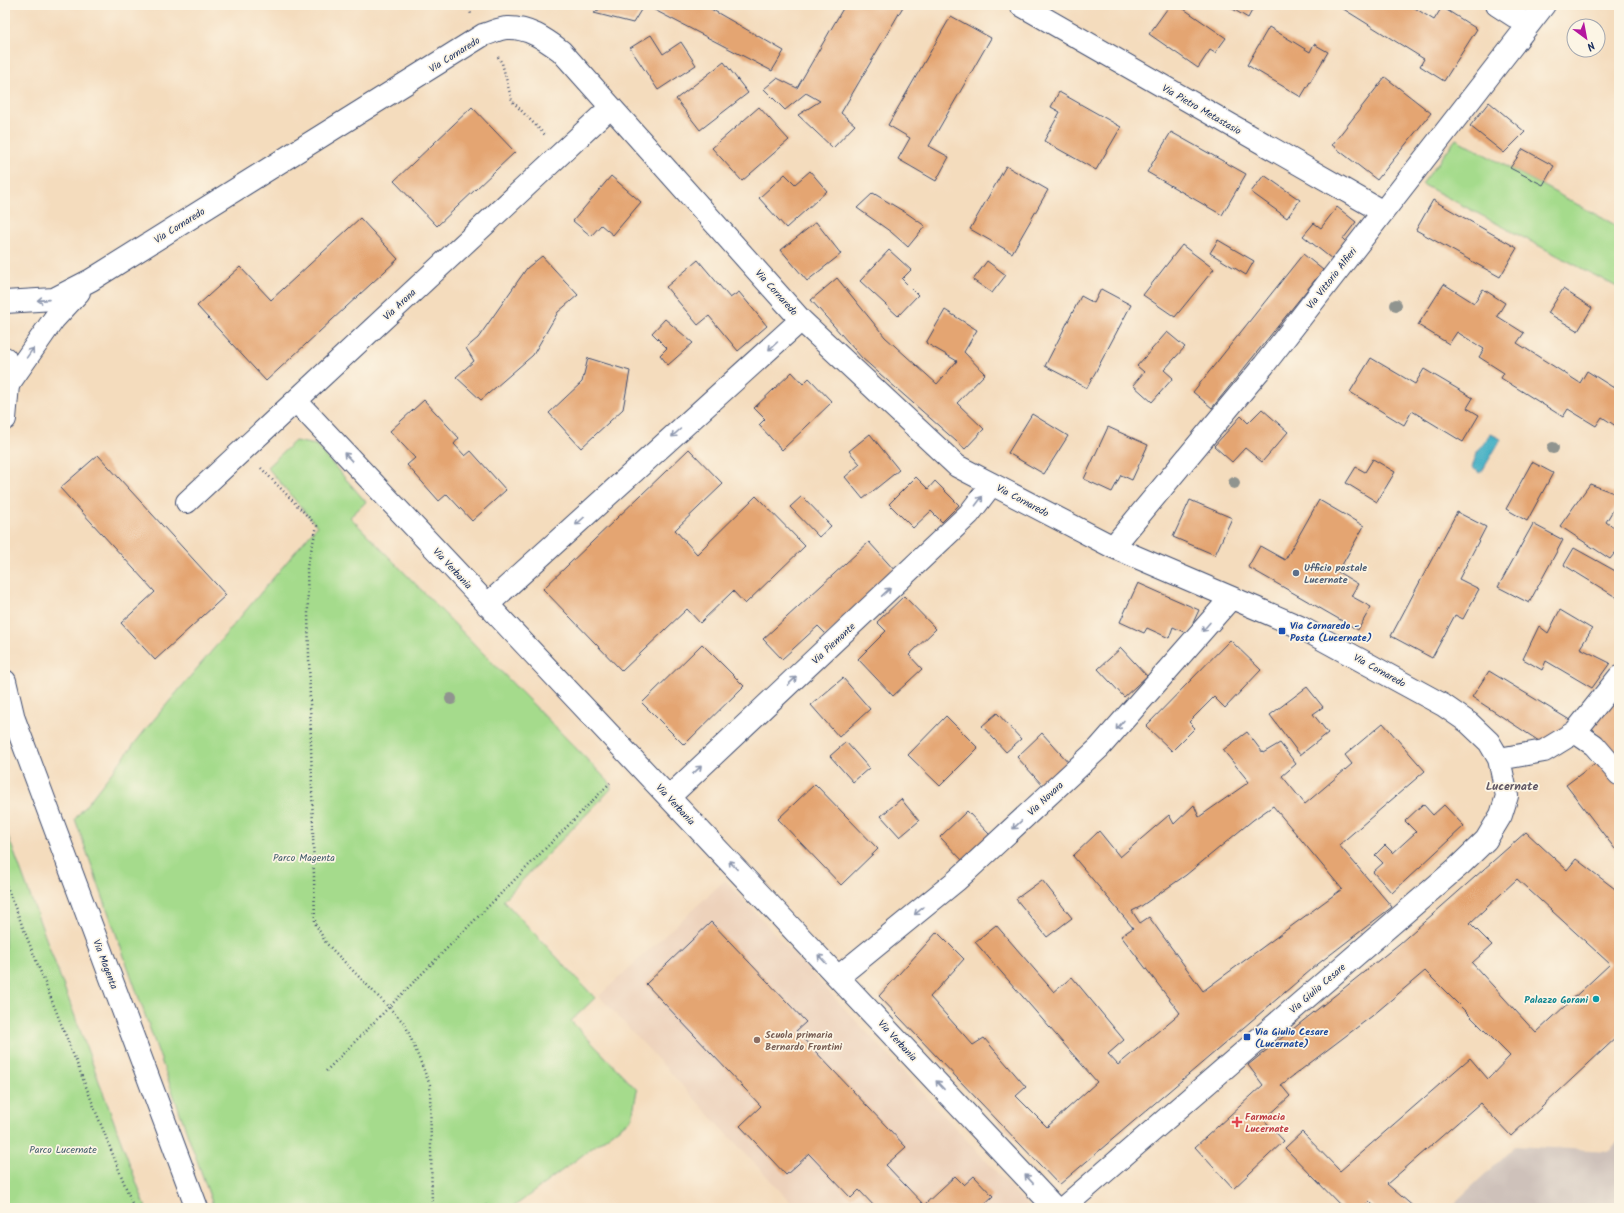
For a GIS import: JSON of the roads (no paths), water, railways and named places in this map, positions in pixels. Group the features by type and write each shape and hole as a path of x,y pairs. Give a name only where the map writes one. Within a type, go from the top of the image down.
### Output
{"street":[{"name":"Via Pietro Metastasio","path":"1021,5 1383,212"},
{"path":"1497,5 1528,25"},
{"name":"Via Vittorio Alfieri","path":"1113,548 1264,365 1544,5"},
{"name":"Via Cornaredo","path":"5,302 54,299 91,280 483,35 507,28 522,30 543,37 561,52 801,320 957,466 1113,548 1300,627 1443,705 1469,723 1489,742 1499,759"},
{"name":"Via Arona","path":"188,502 611,107"},
{"name":"Via Cornaredo","path":"8,385 54,319 91,280"},
{"path":"488,605 801,320"},
{"path":"5,358 8,385 5,419"},
{"name":"Via Verbania","path":"296,401 1055,1208"},
{"name":"Via Piemonte","path":"669,797 969,514 992,484"},
{"name":"Via Novara","path":"838,977 957,880 1099,748 1231,598"},
{"path":"1499,759 1544,751 1575,732 1619,677"},
{"name":"Via Magenta","path":"5,680 10,713 197,1208"},
{"path":"1575,732 1594,745 1619,774"},
{"name":"Via Giulio Cesare","path":"1063,1208 1459,866 1486,840 1501,815 1507,796 1499,759"}],"water":[{"path":"1491,434 1501,439 1481,473 1472,468 1477,452"}],"place":[{"name":"Ufficio postale Lucernate","path":"1296,573"},
{"name":"Via Cornaredo - Posta (Lucernate)","path":"1282,631"},
{"name":"Palazzo Gorani","path":"1596,999"},
{"name":"Via Giulio Cesare (Lucernate)","path":"1247,1037"},
{"name":"Scuola primaria Bernardo Frontini","path":"757,1040"},
{"name":"Farmacia Lucernate","path":"1237,1122"}],"district":[{"name":"Lucernate","path":"1512,786"}],"park label":[{"name":"Parco Magenta","path":"304,857"},
{"name":"Parco Lucernate","path":"63,1149"}]}
